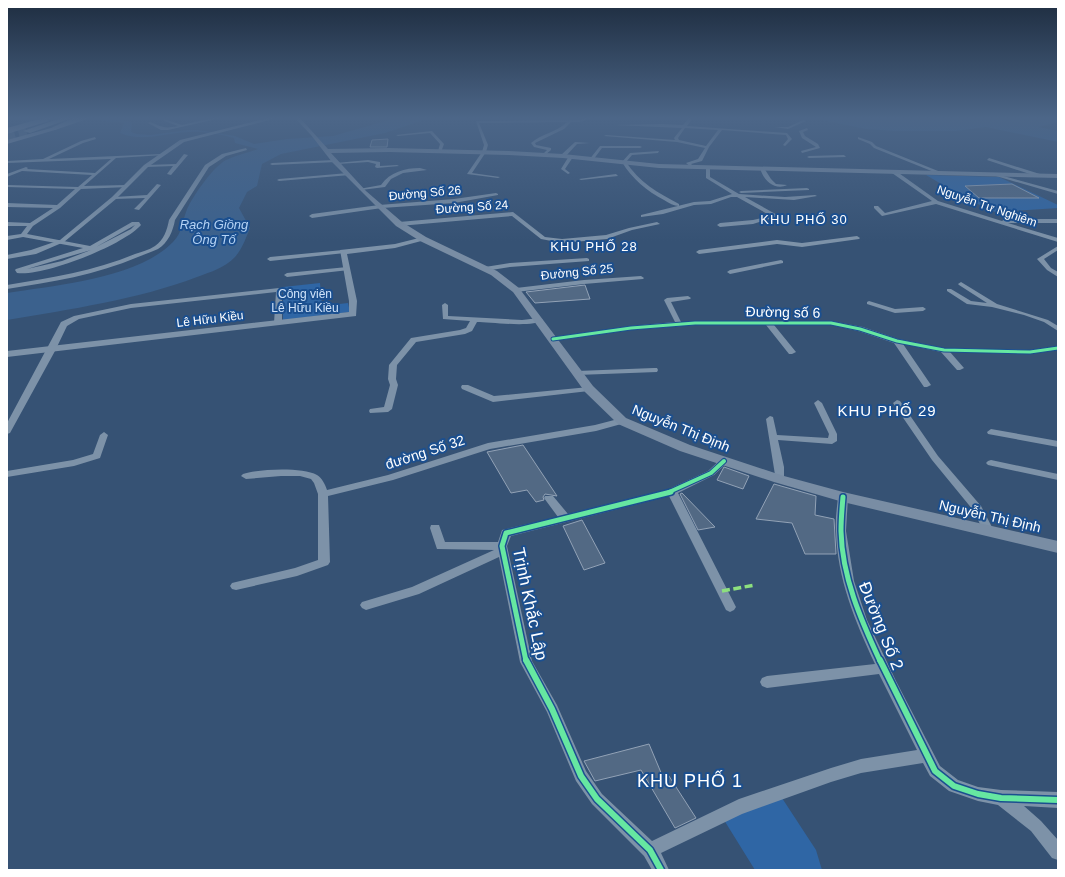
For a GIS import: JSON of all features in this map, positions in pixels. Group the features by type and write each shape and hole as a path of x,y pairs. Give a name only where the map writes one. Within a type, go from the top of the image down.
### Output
{"main road":[{"name":"Nguyễn Thị Định","path":"335,159 379,208 399,224 423,239 494,273 516,290 589,389 622,421 666,440 779,479 843,497 1058,547"},
{"path":"591,159 708,168 1058,176"}],"street":[{"path":"7,162 69,159"},
{"path":"23,235 30,225 58,207 113,159"},
{"path":"7,257 33,252 62,241 114,198 146,166 156,159"},
{"path":"169,174 183,159"},
{"path":"7,286 69,278 119,263 157,247 164,240 170,230 172,220 207,166 218,159"},
{"path":"272,164 305,159"},
{"path":"358,159 378,162 376,167 397,166"},
{"path":"479,159 469,174 498,177"},
{"path":"568,173 563,169 570,159"},
{"path":"627,159 624,162 634,176 650,191 677,205"},
{"path":"692,167 688,163 701,159"},
{"path":"905,159 941,173"},
{"path":"989,159 1041,176"},
{"path":"7,176 43,160"},
{"path":"146,166 178,165"},
{"path":"708,168 708,177 776,216 753,222 720,225"},
{"path":"762,169 769,180 776,185 804,184"},
{"path":"21,170 97,174"},
{"path":"361,189 383,186 389,179 409,170 424,170"},
{"name":"Nguyễn Tư Nghiêm","path":"894,172 936,202 1058,240"},
{"path":"279,180 348,174"},
{"path":"581,179 616,175"},
{"path":"998,175 1058,193"},
{"path":"137,209 159,185"},
{"path":"7,186 80,188 126,186"},
{"path":"732,192 808,189"},
{"path":"7,190 75,192"},
{"name":"Đường Số 26","path":"312,216 454,201 496,194"},
{"path":"114,198 149,196"},
{"path":"643,216 684,208 695,204 713,202 725,196 741,196 776,200 815,196"},
{"path":"910,209 876,207 884,215 910,209 936,202"},
{"path":"7,205 58,207"},
{"name":"Đường Số 24","path":"399,224 513,214 543,238 562,241 607,237 631,229 657,224"},
{"path":"993,220 1058,221"},
{"path":"137,223 133,230 100,250 56,264 26,271 19,272 18,270 91,248 121,232 130,224 137,223"},
{"path":"7,224 30,225"},
{"path":"7,238 23,235 62,241 100,250"},
{"path":"699,252 774,243 802,245 857,238"},
{"path":"270,260 395,246 423,239"},
{"path":"1058,248 1040,259 1049,269 1058,275"},
{"name":"Lê Hữu Kiều","path":"7,354 353,314 353,302 343,252"},
{"path":"485,269 510,264 587,260"},
{"path":"730,272 782,262"},
{"path":"287,275 347,269"},
{"path":"1049,269 1058,270"},
{"name":"Đường Số 25","path":"516,290 584,282 641,278"},
{"path":"961,284 997,306"},
{"path":"7,431 52,350 63,325 69,320 93,313 142,305 279,290 278,323"},
{"path":"949,290 969,303 997,306 1046,321 1058,329"},
{"path":"679,324 667,300 688,298"},
{"path":"869,303 895,310 923,309"},
{"path":"445,305 445,318 522,322 539,320"},
{"path":"373,411 388,409 394,385 392,379 394,365 414,340 462,332 469,329 474,320"},
{"path":"768,322 792,352"},
{"name":"Đường số 6","path":"553,339 631,328 679,324 768,322 831,323 860,329 897,341 944,350 1030,352 1058,348"},
{"path":"897,341 927,385"},
{"path":"944,350 960,368"},
{"path":"577,373 654,370"},
{"path":"465,387 493,399 589,389"},
{"path":"774,438 832,441 833,434 818,403"},
{"path":"897,403 935,458 977,508 989,531"},
{"path":"770,420 779,467 779,479"},
{"name":"đường Số 32","path":"323,494 390,478 488,446 596,428 622,421"},
{"path":"991,432 1058,444"},
{"path":"7,474 74,463 97,456 104,435"},
{"name":"Trịnh Khắc Lập","path":"662,870 650,850 597,799 582,776 552,708 526,662 502,549 506,533 672,492 711,473 724,461"},
{"path":"990,463 1058,477"},
{"path":"236,586 297,572 324,562 323,494 318,481 314,477 304,474 246,476"},
{"path":"672,492 730,607"},
{"name":"Đường Số 2","path":"843,497 841,531 848,581 861,620 935,771 954,786 978,794 1001,798 1058,800"},
{"path":"549,498 565,518"},
{"path":"434,528 441,546 502,549"},
{"path":"366,605 415,591 502,549"},
{"path":"767,682 884,668"},
{"path":"650,850 739,808 831,775 862,766 928,755"},
{"path":"1001,798 1036,826 1058,852"}],"green space":[{"path":"926,175 999,177 1058,205 1058,208 995,212 967,199"},
{"name":"Công viên Lê Hữu Kiều","path":"320,283 322,306 348,303 350,312 283,320 283,287"},
{"path":"782,798 816,850 822,870 755,870 724,820"}],"water":[{"name":"Rạch Giồng Ông Tố","path":"272,159 262,164 257,186 247,192 239,208 250,228 240,250 227,264 197,277 151,292 79,308 7,320 7,293 95,278 118,272 139,264 158,254 176,239 186,212 203,183 215,169 226,160"}],"building":[{"path":"1012,184 1039,198 979,198 965,186"},
{"path":"585,285 590,299 535,303 526,292"},
{"path":"523,445 557,496 545,494 543,497 544,500 536,502 527,490 511,493 487,452"},
{"path":"724,467 749,476 743,489 717,480"},
{"path":"774,484 816,496 815,515 834,519 836,554 805,554 792,523 756,519"},
{"path":"682,493 715,527 698,530 680,494"},
{"path":"582,520 605,563 584,570 563,526"},
{"path":"649,744 662,775 667,773 696,818 675,828 641,770 595,781 584,761"}],"marked path":[{"path":"722,591 755,585"}],"cycle path":[{"path":"553,339 631,328 695,323 831,323 860,329 897,341 944,350 1030,352 1058,348"},
{"path":"661,870 650,850 597,799 581,776 552,709 526,662 502,546 506,533 672,492 711,473 724,461"},
{"path":"843,497 841,531 848,581 861,620 891,685 935,771 954,786 978,794 1001,798 1058,800"}],"district":[{"name":"KHU PHỐ 30","path":"804,219"},
{"name":"KHU PHỐ 28","path":"594,246"},
{"name":"KHU PHỐ 29","path":"887,410"},
{"name":"KHU PHỐ 1","path":"690,781"}]}
